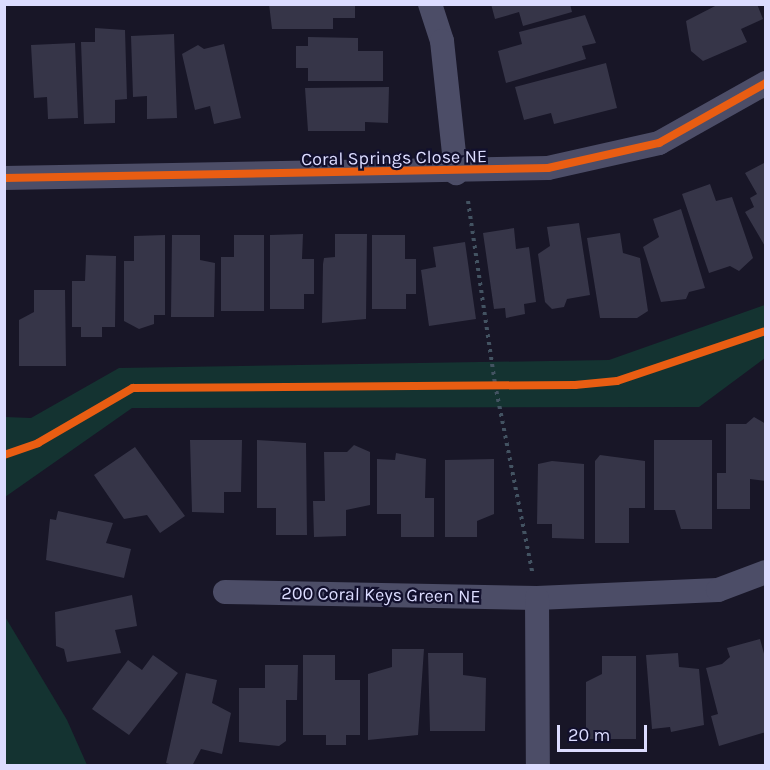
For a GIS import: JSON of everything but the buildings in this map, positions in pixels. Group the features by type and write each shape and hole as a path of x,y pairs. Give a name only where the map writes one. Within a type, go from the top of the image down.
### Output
{"street":[{"path":"429,4 442,41 456,172"},
{"name":"Coral Springs Close NE","path":"4,178 456,172 548,168 603,159 659,143 765,83"},
{"name":"200 Coral Keys Green NE","path":"225,592 537,598 718,590 765,572"},
{"path":"537,598 538,765"}],"path":[{"path":"468,201 495,384 537,598"},
{"path":"483,384 506,384"}],"green space":[{"path":"765,305 765,358 699,407 132,408 5,497 5,417 31,418 119,368 609,360"},
{"path":"4,615 67,720 87,765 5,765"}],"cycle path":[{"path":"4,178 548,168 659,143 766,83"},
{"path":"4,455 38,443 133,388 575,385 617,381 766,331"}]}
